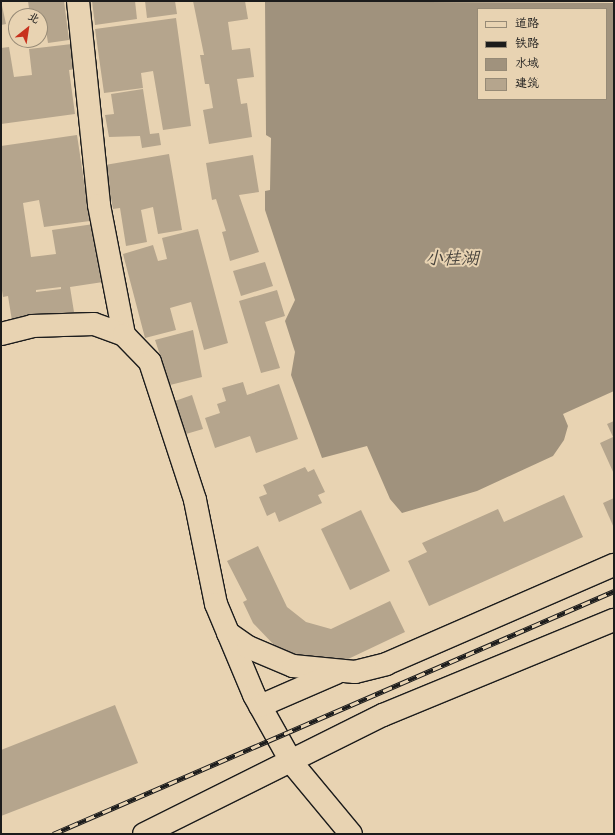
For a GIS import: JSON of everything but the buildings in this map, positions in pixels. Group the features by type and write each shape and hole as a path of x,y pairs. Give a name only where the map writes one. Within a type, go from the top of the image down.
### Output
{"street":[{"path":"78,1 99,205 124,335"},
{"path":"1,334 32,326 94,324 124,335 150,362 195,500 216,604 228,633 260,706 292,763 351,834"},
{"path":"260,706 336,673 386,664 614,565"},
{"path":"144,834 292,763 383,715 614,620"},
{"path":"228,633 269,658 336,673"}],"water":[{"name":"小桂湖","path":"265,1 614,3 614,391 563,414 568,426 564,440 553,456 477,491 402,513 390,499 367,446 322,458 291,375 295,352 285,321 295,300 265,210 265,191 270,190 271,138 266,135"}],"railway":[{"path":"53,834 614,591"}]}
